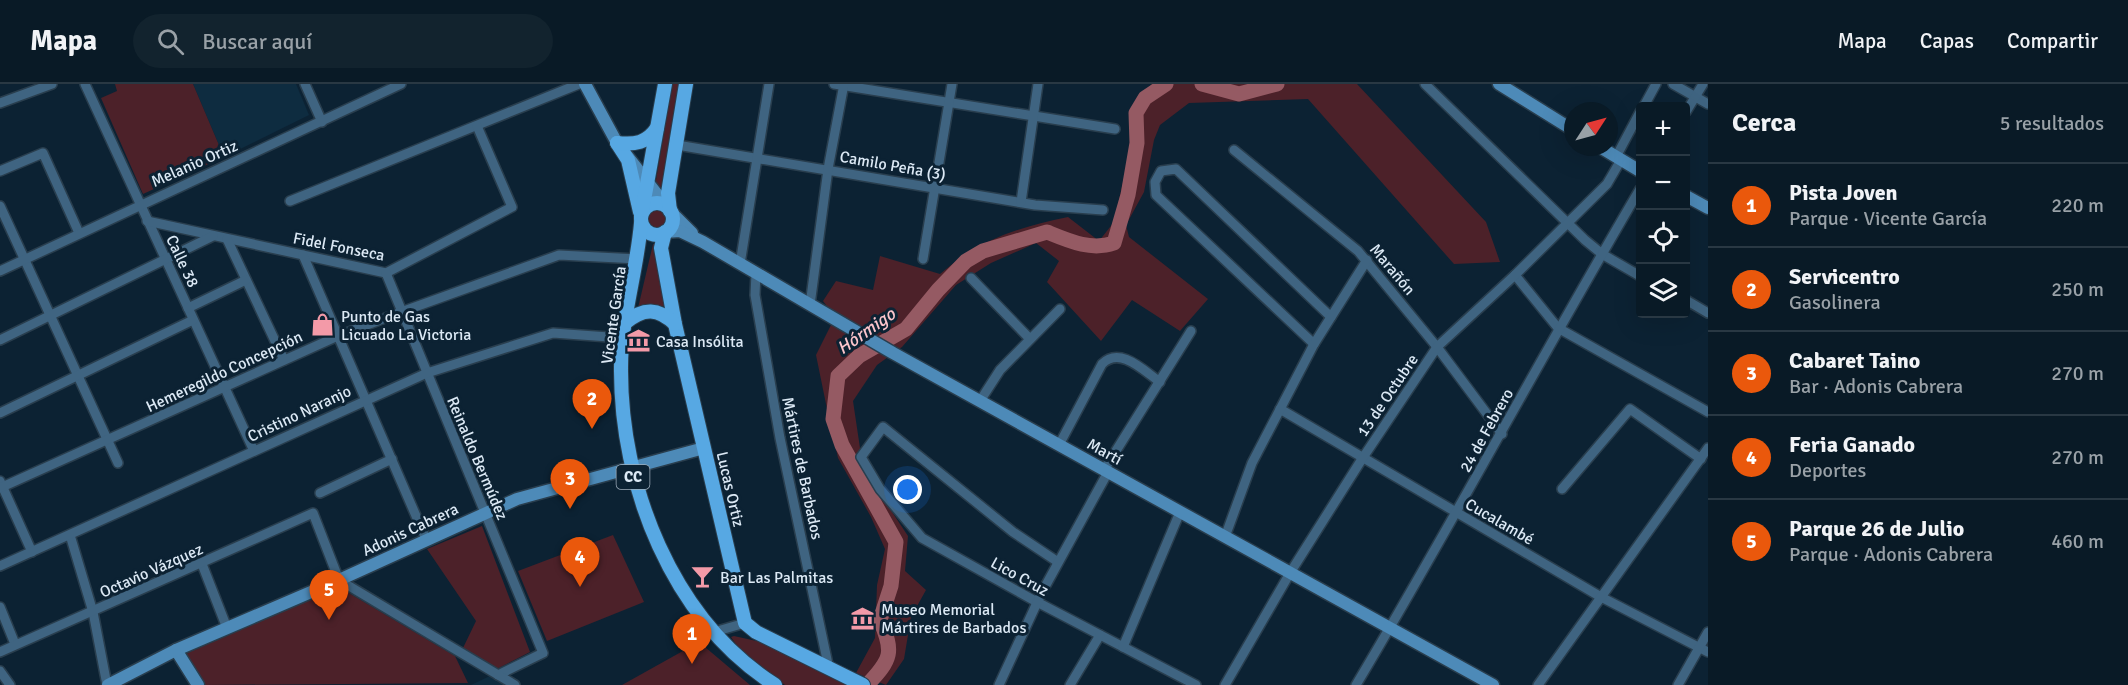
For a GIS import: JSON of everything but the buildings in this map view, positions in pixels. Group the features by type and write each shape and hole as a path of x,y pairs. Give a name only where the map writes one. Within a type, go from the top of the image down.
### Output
{"main road":[{"name":"Martí","path":"585,84 617,143 670,211 703,242"},
{"name":"CC","path":"641,220 665,84"},
{"path":"658,127 652,136 639,143 617,143 631,171 641,220 650,233 665,232 672,222 668,193 686,84"},
{"path":"1499,84 1564,124"},
{"path":"1615,156 1636,168"},
{"path":"1690,198 1708,208"},
{"path":"641,220 645,208 653,203 663,204 670,211"},
{"name":"Vicente García","path":"641,220 638,259 623,338 621,366 623,420 630,466 661,552 714,632 749,668 776,685"},
{"name":"Martí","path":"665,232 680,231 703,242 893,353 1493,685"},
{"name":"Lucas Ortiz","path":"665,232 661,248 675,324 746,622"},
{"path":"626,323 635,315 657,312 664,314 675,324"},
{"name":"Adonis Cabrera","path":"108,685 176,650 339,580 517,499 630,466 705,448"},
{"path":"746,622 756,632 863,685"},
{"path":"176,650 198,685"}],"street":[{"path":"0,104 52,84"},
{"name":"Calle 38","path":"85,84 254,451"},
{"path":"305,84 322,122"},
{"name":"Melanio Ortiz","path":"0,271 401,84"},
{"path":"290,201 579,84"},
{"path":"740,264 768,84"},
{"path":"810,305 840,84 1115,129"},
{"path":"923,259 952,84"},
{"path":"1021,202 1038,84"},
{"path":"1425,84 1602,254 1636,273"},
{"path":"1646,102 1656,84"},
{"path":"1673,84 1708,104"},
{"path":"1690,105 1703,84"},
{"name":"13 de Octubre","path":"1225,685 1290,573 1362,459 1437,347 1515,275 1607,184 1636,122"},
{"name":"Fidel Fonseca","path":"147,221 386,273 512,207 477,126"},
{"name":"Camilo Peña (3)","path":"677,145 1021,202 1103,210"},
{"name":"Marañón","path":"1234,150 1367,260 1437,347 1502,434"},
{"path":"0,171 43,153 79,233"},
{"path":"1314,344 1156,195 1155,182 1161,171 1176,169 1331,317"},
{"name":"24 de Febrero","path":"1356,685 1502,434 1558,328 1636,197"},
{"path":"0,206 118,463"},
{"path":"0,340 213,236"},
{"path":"227,239 284,360"},
{"path":"303,255 426,539"},
{"name":"Hemeregildo Concepción","path":"1,486 108,441 338,336 559,255 638,259"},
{"path":"1226,537 1252,463 1314,344 1367,260"},
{"name":"Reinaldo Bermúdez","path":"386,273 543,653 498,675"},
{"name":"Mártires de Barbados","path":"756,273 755,295 780,438 829,669"},
{"path":"1515,275 1558,328 1708,412"},
{"path":"971,278 1030,339"},
{"path":"188,308 246,280"},
{"path":"1690,302 1708,313"},
{"path":"980,401 1000,370 1060,309"},
{"path":"0,413 193,320"},
{"path":"999,685 1037,602 1106,471 1191,331"},
{"name":"Cristino Naranjo","path":"0,566 365,399 427,373 553,333 623,338"},
{"path":"1059,445 1102,364 1109,357 1116,355 1124,358 1160,382"},
{"name":"Cucalambé","path":"1280,409 1601,597 1704,650"},
{"path":"1562,489 1630,409 1701,459"},
{"name":"Lico Cruz","path":"1058,562 1013,532 883,427 861,456 880,489 922,537 1037,602 1196,685"},
{"path":"1538,685 1708,448"},
{"path":"320,493 392,459"},
{"path":"1,486 32,552"},
{"path":"1123,647 1180,512"},
{"name":"Octavio Vázquez","path":"0,652 313,513 339,580"},
{"path":"69,535 93,612 108,685"},
{"path":"202,564 227,628"},
{"path":"339,580 515,685"},
{"path":"0,607 15,644"},
{"path":"714,632 746,622"},
{"path":"1678,685 1704,650 1708,632"},
{"path":"1070,685 1100,635"},
{"path":"0,671 10,685"}],"shaded area":[{"path":"115,84 193,84 224,157 143,194 101,98 117,91"},
{"path":"193,84 296,84 309,115 224,157"},
{"path":"672,84 680,84 662,193 655,186"},
{"path":"1152,84 1357,84 1486,222 1500,262 1454,264 1308,99 1189,103 1160,125 1154,140 1144,192 1126,225 1129,237 1208,299 1180,331 1132,300 1101,341 1047,282 1059,261 1036,243 991,263 956,285 902,347 877,365 853,401 860,448 886,503 908,536 905,571 926,590 911,617 904,659 886,685 856,673 875,638 877,585 885,549 871,517 838,458 816,355 835,317 823,301 836,281 873,290 880,256 940,274 970,252 1000,236 1068,217 1099,241 1114,222 1130,151 1136,99"},
{"path":"656,205 665,209 669,218 665,227 656,231 647,227 643,218 647,209"},
{"path":"653,244 656,244 667,306 638,308"},
{"path":"482,526 530,652 497,669 463,648 476,621 427,549"},
{"path":"613,535 644,602 547,641 518,571"},
{"path":"339,587 455,656 468,683 205,685 185,654"},
{"path":"731,637 761,642 847,685 785,685 741,652"},
{"path":"699,642 750,685 622,685"},
{"path":"490,676 505,685 471,685"}],"waterway":[{"name":"Hórmigo","path":"867,685 882,668 888,655 889,648 880,620 891,586 896,542 842,445 833,419 838,376 859,356 906,329 938,290 966,261 983,251 1047,232 1072,242 1088,245 1114,243 1128,195 1137,143 1136,113 1145,98 1166,84"},
{"name":"Hórmigo","path":"1202,84 1239,94 1277,84"}],"place":[{"name":"Punto de Gas Licuado La Victoria","path":"323,325"},
{"name":"Casa Insólita","path":"638,341"},
{"name":"Servicentro","path":"592,429"},
{"name":"Cabaret Taino","path":"570,509"},
{"name":"Bar Las Palmitas","path":"702,577"},
{"name":"Feria Ganado","path":"580,587"},
{"name":"Museo Memorial Mártires de Barbados","path":"863,618"},
{"name":"Parque 26 de Julio","path":"329,620"},
{"name":"Pista Joven","path":"692,664"}]}
